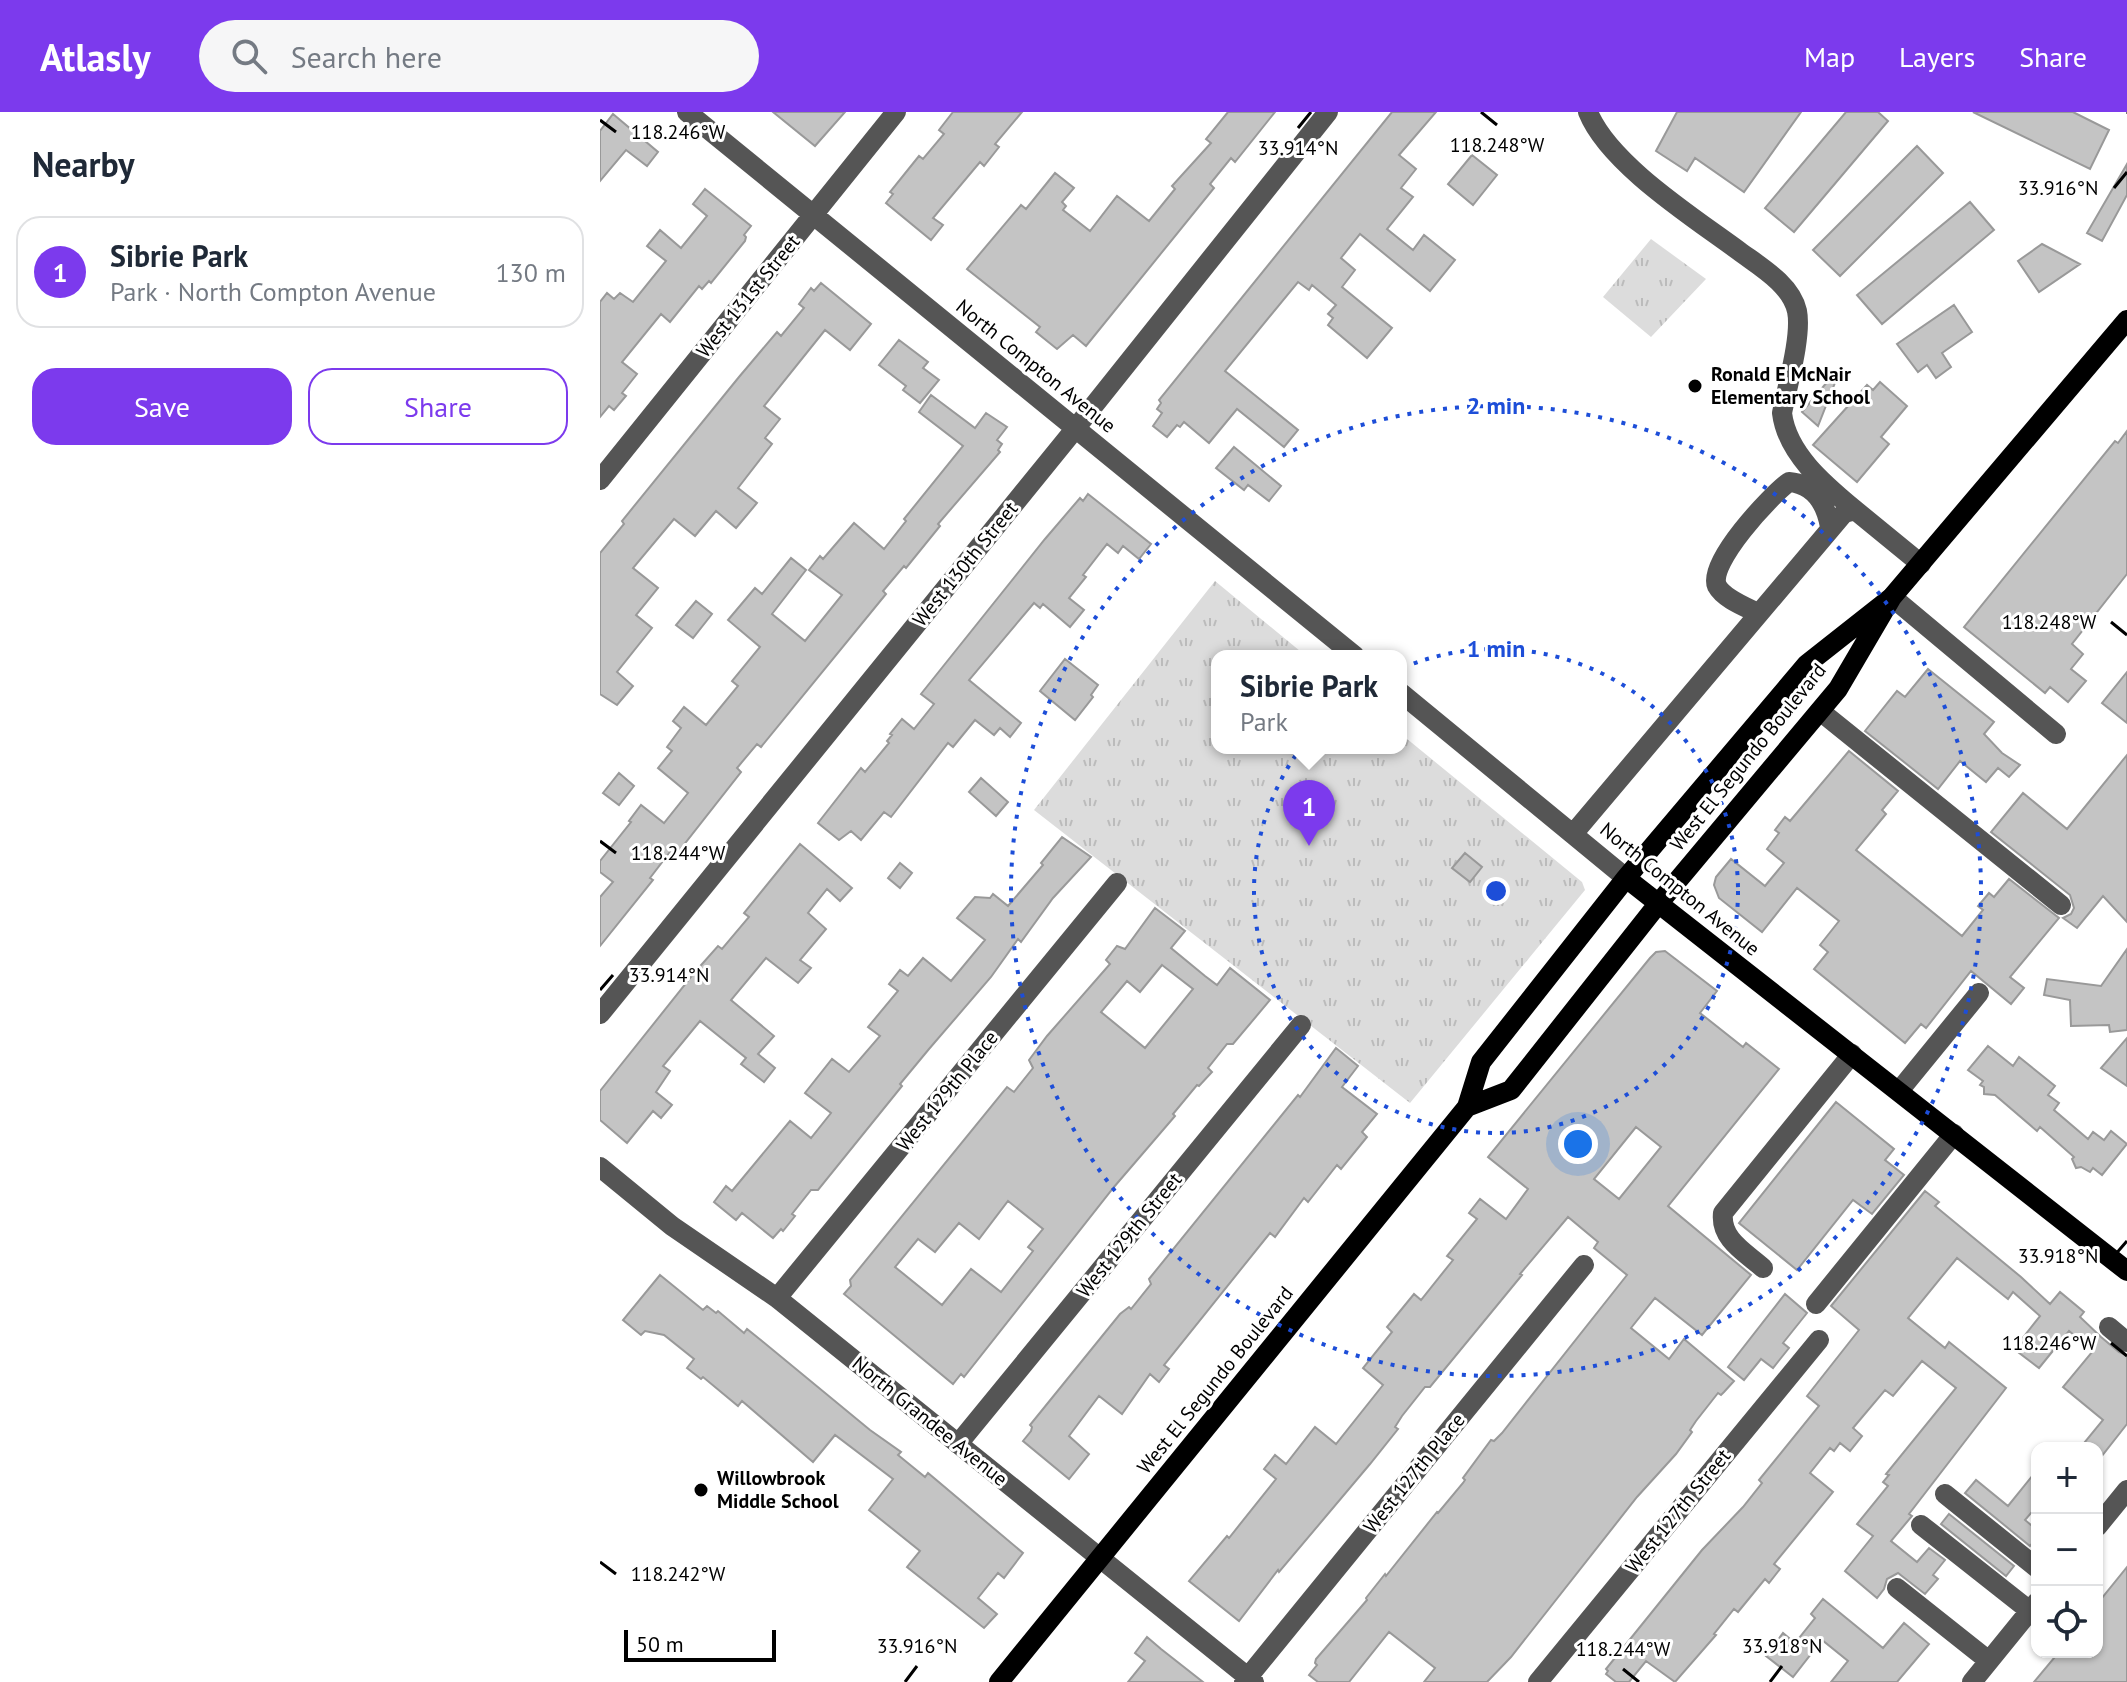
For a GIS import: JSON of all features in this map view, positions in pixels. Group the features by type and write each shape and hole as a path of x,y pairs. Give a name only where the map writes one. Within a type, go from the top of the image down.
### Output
{"main road":[{"name":"West El Segundo Boulevard","path":"999,1682 1467,1107 1481,1062 1626,878 1807,664 1892,597 2127,320"},
{"name":"West El Segundo Boulevard","path":"1467,1107 1511,1090 1658,904 1838,689 1892,597"},
{"name":"North Compton Avenue","path":"1626,878 2127,1271"}],"street":[{"name":"North Compton Avenue","path":"687,112 1348,650"},
{"name":"West 131st Street","path":"600,480 896,112"},
{"name":"West 130th Street","path":"600,1014 1328,112"},
{"path":"1588,112 1594,124 1634,172 1762,268 1789,295 1796,310 1798,330 1782,413 1789,440 1819,478 1921,564"},
{"path":"1758,613 1729,597 1717,586 1716,573 1723,557 1743,531 1778,490 1789,482 1816,494 1827,511 1830,527"},
{"path":"1573,834 1830,527 1844,513 1855,510"},
{"path":"1892,597 2056,734"},
{"name":"North Compton Avenue","path":"1407,698 1626,878"},
{"path":"1820,711 2061,905"},
{"name":"West 129th Place","path":"777,1298 1117,883"},
{"path":"1899,1091 1979,993"},
{"name":"West 129th Street","path":"958,1444 1301,1025"},
{"path":"1763,1268 1727,1236 1722,1225 1723,1213 1852,1054"},
{"path":"1816,1304 1954,1134"},
{"name":"North Grandee Avenue","path":"600,1167 672,1226 777,1298 1248,1680"},
{"name":"West 127th Place","path":"1248,1680 1584,1265"},
{"path":"2109,1327 2127,1342"},
{"name":"West 127th Street","path":"1538,1682 1819,1340"},
{"path":"2103,1520 2127,1490"},
{"path":"1945,1494 2031,1563"},
{"path":"1921,1525 2031,1606"},
{"path":"1897,1588 1989,1661"},
{"path":"1972,1682 2031,1609"}],"green space":[{"path":"1651,239 1706,279 1651,337 1603,297"},
{"path":"1215,581 1299,650 1211,650 1211,754 1407,754 1407,739 1582,882 1585,890 1410,1103 1034,810"}],"building":[{"path":"773,112 845,112 815,146"},
{"path":"953,112 1022,112 995,144 999,147 984,166 980,162 933,218 943,225 931,240 886,203 893,194 890,192 919,156 923,159 944,134 939,130"},
{"path":"1228,112 1275,112 1235,162 1231,158 1210,184 1214,188 1086,346 1073,335 1057,349 1036,332 1040,327 967,269 1021,205 1026,209 1055,173 1074,188 1062,202 1066,206 1063,210 1090,231 1117,196 1149,221 1175,189 1172,186 1211,143 1206,139"},
{"path":"1392,112 1436,112 1399,155 1416,169 1401,188 1413,197 1387,229 1413,250 1424,235 1455,260 1430,291 1360,234 1341,258 1355,270 1342,287 1392,328 1367,358 1328,325 1333,318 1328,314 1336,305 1312,285 1309,290 1298,282 1225,371 1298,430 1284,447 1237,409 1209,443 1184,422 1167,437 1153,426 1162,413 1157,409 1161,403 1159,400"},
{"path":"1677,112 1801,112 1744,192 1695,158 1687,171 1656,151"},
{"path":"1846,112 1878,112 1888,121 1794,232 1765,208"},
{"path":"1973,112 2073,112 2109,130 2090,169"},
{"path":"613,114 658,152 647,166 626,150 600,181 600,131"},
{"path":"1917,146 1943,173 1840,276 1813,250"},
{"path":"1472,155 1497,175 1473,205 1448,184"},
{"path":"2127,164 2127,195 2102,241 2087,233"},
{"path":"705,189 751,226 744,235 745,241 711,283 709,281 702,289 699,286 670,322 661,314 622,362 637,374 622,393 626,396 614,410 609,406 600,417 600,302 607,293 614,299 620,293 633,302 666,261 647,246 660,230 681,248 707,216 693,204"},
{"path":"1970,202 1994,230 1882,324 1857,295"},
{"path":"2042,244 2080,264 2039,292 2018,261"},
{"path":"821,283 871,324 850,350 825,330 764,406 780,419 765,438 772,444 738,488 757,503 736,528 716,511 695,536 674,519 633,568 658,588 636,615 652,628 617,672 633,686 617,705 600,694 600,553 624,524 622,521 739,377 777,332 781,336 804,308 799,304 811,288 814,291"},
{"path":"1954,305 1972,332 1942,353 1951,367 1936,378 1927,365 1918,372 1897,344"},
{"path":"899,340 928,362 923,368 939,380 920,403 903,390 906,386 879,365"},
{"path":"1840,370 1818,426 1802,412"},
{"path":"1880,382 1907,406 1881,437 1889,444 1857,482 1813,445 1867,385 1873,390"},
{"path":"931,395 975,428 986,413 1007,427 997,440 1002,444 998,450 1000,452 938,524 940,526 906,568 904,566 883,591 886,594 761,747 757,744 737,768 741,772 675,856 670,852 650,878 653,880 600,946 600,897 613,882 600,872 600,861 641,805 664,823 688,793 658,768 672,751 667,747 681,728 673,721 684,707 706,725 738,686 732,681 760,647 728,620 755,588 762,594 791,558 806,570 772,614 805,641 842,595 809,570 820,556 823,559 854,523 884,549 963,446 919,412"},
{"path":"2127,431 2127,574 2072,644 2083,654 2071,669 2086,681 2068,702 2050,687 2045,693 1964,627 2115,441 2118,443"},
{"path":"1234,447 1281,486 1269,501 1248,485 1244,490 1216,468"},
{"path":"1088,494 1151,544 1139,559 1123,546 1118,553 1107,544 1069,598 1084,610 1070,627 1043,604 1040,608 1034,603 969,680 1021,723 1010,737 1000,728 994,735 975,720 953,747 948,743 891,817 884,812 861,840 851,831 839,840 818,823 861,768 865,772 889,743 890,734 902,719 914,729 934,704 921,694 1045,539 1080,498 1083,501"},
{"path":"696,601 712,614 693,638 676,625"},
{"path":"1065,659 1098,685 1091,695 1093,697 1075,720 1040,691"},
{"path":"1928,669 1994,722 1984,734 2002,753 2020,765 2009,777 1998,768 1986,782 1960,761 1938,789 1865,731 1897,691 1905,697"},
{"path":"2127,672 2127,723 2102,703"},
{"path":"1849,751 1898,791 1882,810 1886,814 1856,850 1962,936 1983,910 1978,906 1989,893 1994,897 2009,879 2059,918 2010,977 2024,988 2011,1004 1971,971 1926,1028 1921,1024 1905,1043 1814,969 1828,952 1820,945 1839,921 1797,888 1762,932 1719,898 1714,885 1716,877 1731,859 1765,886 1784,863 1767,849 1779,833 1775,830 1785,817 1790,821"},
{"path":"2127,755 2127,922 2103,896 2077,928 2063,918 2071,914 2074,908 2070,895 1991,832 2023,793 2067,829"},
{"path":"619,773 634,786 619,805 603,793"},
{"path":"981,778 1008,802 996,816 969,792"},
{"path":"1062,837 1091,857 1053,898 1021,942 1018,939 991,977 900,1084 902,1086 818,1190 811,1190 783,1231 781,1229 773,1238 742,1213 736,1220 714,1202 726,1186 732,1191 790,1121 811,1138 831,1113 805,1093 832,1059 849,1072 880,1036 868,1027 898,991 889,984 900,970 908,976 923,958 951,981 985,940 957,918 975,897 990,898 993,894 1008,906"},
{"path":"800,844 852,888 840,901 827,889 808,913 826,929 800,960 811,968 798,983 766,958 731,1000 774,1036 758,1054 775,1068 764,1082 741,1064 746,1058 700,1021 663,1066 670,1071 656,1092 672,1105 661,1118 653,1111 627,1143 600,1120 600,1091 695,972 718,946 722,949 749,917 744,913"},
{"path":"1465,853 1482,867 1470,882 1452,868"},
{"path":"900,863 912,873 900,888 888,878"},
{"path":"1155,908 1185,931 1171,948 1205,976 1217,985 1230,968 1270,1000 1233,1044 1227,1044 1208,1068 1212,1072 1173,1114 1175,1116 1114,1187 964,1377 961,1374 953,1384 844,1294 851,1286 850,1280 1007,1087 1014,1092 1033,1068 1029,1060 1110,964 1106,960 1117,946 1125,949","holes":["1162,965 1193,989 1145,1048 1101,1012 1127,981 1140,992","1008,1201 1043,1229 1028,1247 1033,1251 1001,1292 971,1269 942,1305 895,1267 918,1239 935,1252 959,1223 979,1239"]},
{"path":"2127,949 2127,1030 2110,1032 2109,1025 2071,1026 2070,1000 2044,995 2047,979 2101,986"},
{"path":"1665,951 1717,991 1700,1013 1743,1047 1746,1043 1779,1069 1668,1206 1751,1275 1702,1335 1655,1298 1631,1328 1669,1359 1684,1339 1734,1381 1721,1395 1718,1393 1676,1454 1637,1497 1511,1657 1487,1682 1424,1682 1435,1668 1389,1632 1349,1682 1318,1682 1309,1675 1317,1665 1316,1659 1463,1483 1463,1478 1491,1440 1494,1441 1502,1433 1627,1275 1594,1248 1598,1242 1568,1217 1430,1387 1425,1387 1402,1416 1395,1427 1398,1429 1278,1570 1239,1621 1189,1581 1227,1536 1229,1538 1276,1479 1264,1469 1275,1455 1286,1464 1315,1427 1336,1444 1383,1385 1363,1368 1392,1332 1387,1327 1414,1294 1421,1300 1453,1260 1447,1256 1477,1219 1469,1213 1480,1199 1506,1219 1528,1189 1488,1157 1656,952","holes":["1636,1127 1661,1147 1619,1199 1594,1179"]},
{"path":"2127,1038 2127,1086 2101,1068"},
{"path":"1988,1046 2013,1066 2019,1057 2055,1086 2048,1095 2059,1103 2054,1110 2088,1139 2093,1132 2104,1140 2111,1131 2127,1144 2102,1175 2093,1168 2090,1172 2076,1168 2074,1157 2040,1127 2037,1131 1995,1095 1984,1094 1984,1087 1980,1085 1983,1081 1968,1070"},
{"path":"1336,1048 1358,1066 1342,1087 1377,1114 1362,1132 1367,1137 1341,1169 1337,1165 1308,1202 1304,1198 1275,1237 1270,1233 1164,1365 1169,1369 1159,1382 1150,1374 1122,1414 1099,1396 1069,1436 1089,1454 1069,1479 1023,1441 1031,1431 1030,1425 1120,1314 1129,1307 1131,1309 1151,1284 1149,1279 1298,1095 1300,1097"},
{"path":"1836,1102 1894,1149 1885,1160 1904,1175 1872,1214 1853,1200 1797,1270 1739,1223"},
{"path":"1925,1191 1939,1202 1935,1206 2050,1304 2060,1292 2084,1312 2080,1317 2101,1337 2127,1355 2127,1424 2103,1454 2103,1442 2085,1442 2103,1420 2063,1387 2093,1351 2069,1331 2039,1368 2014,1349 2040,1316 2013,1292 2008,1299 1957,1258 1908,1318 1945,1348 1949,1342 2006,1388 1891,1541 1917,1562 1929,1548 1945,1560 1933,1575 1938,1579 1925,1594 1898,1573 1887,1579 1877,1598 1845,1571 1873,1536 1857,1524 1888,1486 1883,1482 1889,1475 1886,1474 1956,1388 1922,1361 1893,1396 1885,1390 1853,1428 1862,1436 1850,1451 1840,1443 1834,1451 1830,1448 1810,1473 1833,1492 1774,1564 1780,1569 1769,1583 1765,1579 1738,1612 1734,1609 1675,1682 1646,1661 1629,1682 1616,1682 1606,1674 1606,1669 1702,1550 1743,1507 1762,1483 1759,1480 1819,1406 1807,1396 1859,1330 1831,1306"},
{"path":"660,1275 703,1310 707,1306 716,1313 718,1311 744,1333 747,1329 901,1452 898,1455 925,1477 928,1473 1023,1553 1004,1578 998,1573 978,1598 997,1614 984,1628 907,1567 920,1551 869,1510 893,1479 835,1435 813,1462 742,1401 738,1406 687,1368 694,1359 664,1335 645,1331 641,1335 623,1320"},
{"path":"1785,1294 1807,1313 1783,1343 1789,1348 1773,1368 1761,1359 1744,1380 1728,1367"},
{"path":"2031,1477 2031,1513 2025,1520 2031,1525 2030,1546 1965,1493 1976,1480 2008,1506"},
{"path":"1949,1514 2014,1566 2006,1576 1941,1524"},
{"path":"2127,1567 2127,1682 2034,1682 2054,1658 2103,1658 2103,1597"},
{"path":"1823,1599 1883,1648 1904,1623 1929,1644 1897,1682 1831,1682 1848,1661 1822,1640 1793,1677 1766,1656 1783,1633 1795,1643 1815,1618 1811,1614"},
{"path":"1147,1637 1203,1682 1128,1682 1145,1661 1135,1653"}],"place":[{"name":"Ronald E McNair Elementary School","path":"1695,386"},
{"name":"Sibrie Park","path":"1309,846"},
{"name":"Willowbrook Middle School","path":"701,1490"}]}
